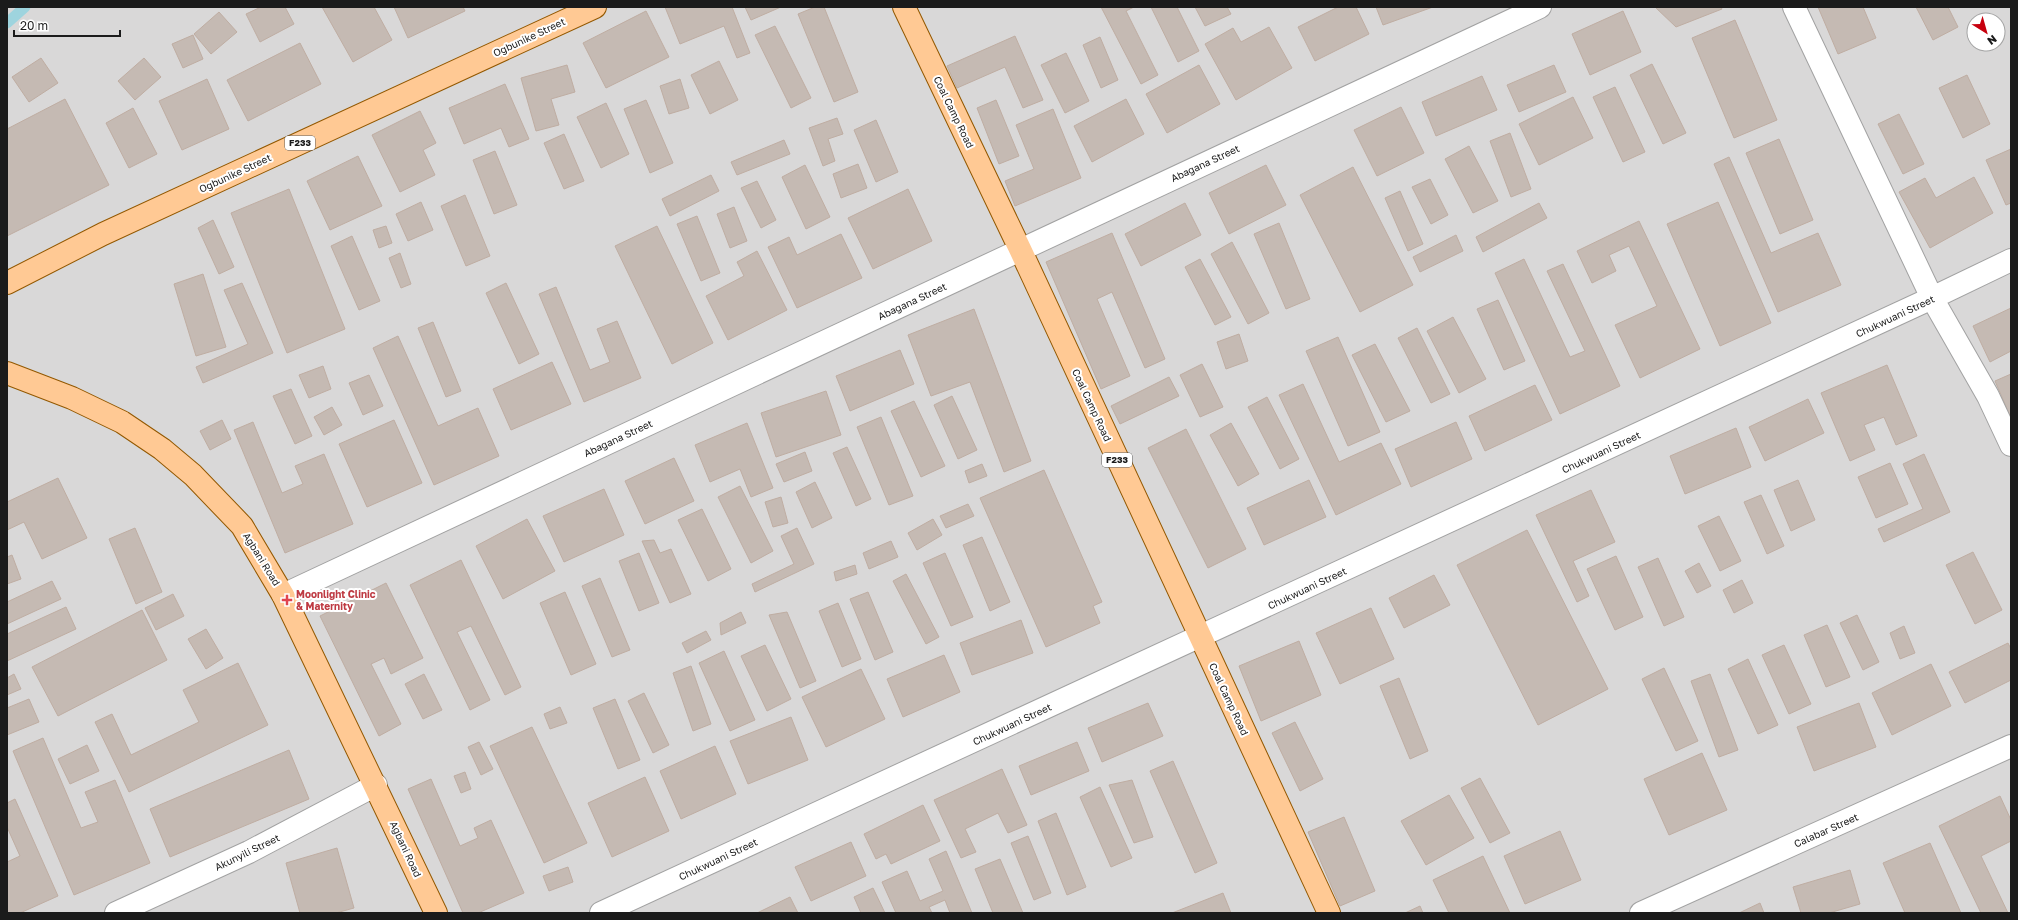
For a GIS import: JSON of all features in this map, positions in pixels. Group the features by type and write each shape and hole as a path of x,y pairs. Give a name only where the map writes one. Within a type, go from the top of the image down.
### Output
{"main road":[{"name":"Ogbunike Street","path":"7,283 103,234 595,7"},
{"name":"Coal Camp Road","path":"904,7 1020,249 1329,913"},
{"name":"Agbani Road","path":"7,373 72,398 115,419 162,449 193,475 242,526 284,595 436,913"}],"street":[{"name":"Abagana Street","path":"284,595 947,285 1020,249 1540,7"},
{"path":"1794,7 1932,298 1988,396 2011,445"},
{"name":"Chukwuani Street","path":"601,913 1200,638 2011,260"},
{"name":"Calabar Street","path":"1641,913 2011,746"},
{"name":"Akunyili Street","path":"116,913 249,852 376,785"}],"shaded area":[{"path":"7,7 2011,7 2011,913 7,913"}],"building":[{"path":"261,7 285,7 294,24 260,42 246,14"},
{"path":"322,7 374,7 392,40 353,62"},
{"path":"394,7 463,7 465,11 408,38"},
{"path":"665,7 732,7 750,53 737,58 724,26 680,44"},
{"path":"745,7 781,7 751,20"},
{"path":"815,7 824,7 858,92 834,102 798,14"},
{"path":"1101,7 1134,7 1126,11 1158,75 1141,84"},
{"path":"1151,7 1177,7 1199,51 1178,62"},
{"path":"1195,7 1227,7 1231,14 1205,26"},
{"path":"1338,7 1356,7 1369,34 1315,61 1298,27"},
{"path":"1376,7 1433,7 1383,25"},
{"path":"1655,7 1721,7 1722,9 1676,27"},
{"path":"1818,7 1863,7 1876,38 1838,54"},
{"path":"1916,7 1948,7 1958,27 1933,40"},
{"path":"646,11 669,57 606,88 583,43"},
{"path":"1623,11 1641,52 1590,75 1572,34"},
{"path":"219,12 237,32 211,54 194,34"},
{"path":"1735,20 1777,120 1734,138 1692,38"},
{"path":"775,26 811,98 791,108 755,35"},
{"path":"1269,27 1292,68 1236,100 1205,44 1233,28 1241,42"},
{"path":"193,35 203,59 183,68 172,44"},
{"path":"1015,36 1043,100 1023,108 1005,67 957,88 947,66"},
{"path":"1100,37 1118,80 1101,88 1083,45"},
{"path":"300,43 321,84 248,121 227,80"},
{"path":"1066,53 1089,101 1065,113 1041,65"},
{"path":"41,58 58,83 29,102 12,77"},
{"path":"144,58 161,77 135,100 118,81"},
{"path":"719,61 738,100 710,114 691,75"},
{"path":"1652,64 1686,133 1663,144 1630,75"},
{"path":"567,65 575,92 551,99 559,125 536,131 521,78"},
{"path":"1199,65 1220,104 1167,133 1146,94"},
{"path":"1554,65 1566,92 1519,112 1507,85"},
{"path":"1967,75 1990,124 1963,138 1939,88"},
{"path":"1482,76 1497,110 1436,136 1422,102"},
{"path":"207,79 229,129 182,150 159,101"},
{"path":"680,79 689,108 669,114 660,86"},
{"path":"505,84 529,139 509,147 501,128 464,144 449,108"},
{"path":"1615,87 1645,152 1623,162 1593,97"},
{"path":"1573,97 1593,138 1539,165 1519,124"},
{"path":"65,99 109,185 7,236 7,129"},
{"path":"1126,99 1144,134 1092,162 1074,126"},
{"path":"646,100 673,163 650,173 624,109"},
{"path":"996,100 1019,156 999,164 977,108"},
{"path":"606,103 629,154 601,168 577,117"},
{"path":"1401,107 1424,153 1377,176 1354,130"},
{"path":"133,108 157,154 129,168 106,123"},
{"path":"1053,109 1081,178 1015,206 1005,181 1034,169 1016,125"},
{"path":"420,111 436,143 423,150 435,175 400,192 372,135"},
{"path":"1899,114 1924,164 1903,174 1878,124"},
{"path":"837,118 843,134 828,139 835,161 823,166 809,128"},
{"path":"876,120 898,172 876,182 854,130"},
{"path":"1510,133 1531,189 1511,197 1490,141"},
{"path":"564,134 584,181 564,189 544,143"},
{"path":"1779,139 1813,220 1780,234 1746,153"},
{"path":"784,140 790,154 737,175 731,162"},
{"path":"1469,146 1498,201 1473,213 1445,159"},
{"path":"2011,149 2011,203 2006,205 1986,160"},
{"path":"495,151 517,205 494,214 473,160"},
{"path":"358,156 382,206 330,230 307,181"},
{"path":"1729,157 1771,253 1818,233 1841,285 1778,312 1714,164"},
{"path":"858,164 867,188 841,198 833,174"},
{"path":"805,165 830,217 806,229 782,177"},
{"path":"1266,165 1286,205 1229,234 1209,193"},
{"path":"1353,167 1413,285 1360,312 1300,195"},
{"path":"711,175 719,191 670,216 662,199"},
{"path":"1974,177 1993,213 1930,248 1899,192 1925,178 1936,198"},
{"path":"1430,179 1448,215 1431,224 1412,187"},
{"path":"757,181 776,220 761,228 741,188"},
{"path":"289,189 345,329 287,353 231,213"},
{"path":"908,189 932,241 873,269 848,218"},
{"path":"1400,191 1423,244 1408,251 1385,198"},
{"path":"465,195 490,256 466,266 441,206"},
{"path":"421,202 433,230 408,241 396,214"},
{"path":"1718,202 1771,323 1720,346 1667,224"},
{"path":"1185,203 1201,235 1141,266 1125,234"},
{"path":"1539,203 1547,218 1483,252 1476,237"},
{"path":"734,207 747,241 730,248 717,214"},
{"path":"697,216 720,273 701,281 677,224"},
{"path":"213,220 234,267 219,274 198,228"},
{"path":"1639,221 1700,349 1640,378 1615,325 1657,306 1629,246 1609,255 1616,271 1592,283 1577,251"},
{"path":"1279,223 1310,299 1286,309 1254,234"},
{"path":"386,226 392,243 379,248 373,230"},
{"path":"657,226 713,343 672,364 615,246"},
{"path":"1112,233 1165,359 1145,368 1112,292 1097,299 1130,376 1101,389 1046,262"},
{"path":"841,234 862,278 797,308 768,247 789,237 797,255"},
{"path":"1456,235 1463,251 1420,272 1413,257"},
{"path":"352,236 380,301 359,310 331,246"},
{"path":"1232,242 1269,313 1248,324 1211,254"},
{"path":"757,251 787,310 728,340 706,296 744,276 737,262"},
{"path":"400,253 411,284 401,288 389,258"},
{"path":"1200,259 1231,317 1215,325 1185,267"},
{"path":"1524,259 1570,357 1585,351 1547,271 1563,264 1620,386 1560,414 1495,273"},
{"path":"203,274 226,347 196,356 174,284"},
{"path":"242,283 273,353 203,383 196,367 248,344 224,290"},
{"path":"506,283 539,354 519,364 486,293"},
{"path":"556,287 590,370 610,362 597,329 617,321 641,378 584,402 539,294"},
{"path":"1498,300 1525,361 1504,370 1477,309"},
{"path":"2011,308 2011,351 1990,362 1973,326"},
{"path":"974,309 1031,461 1004,472 970,382 931,396 908,335"},
{"path":"1453,317 1486,379 1459,393 1427,331"},
{"path":"433,322 461,391 446,397 418,328"},
{"path":"1417,328 1450,394 1431,403 1398,338"},
{"path":"1239,334 1248,361 1226,369 1217,342"},
{"path":"398,336 438,426 478,408 499,456 434,485 373,348"},
{"path":"1338,337 1380,432 1348,446 1306,351"},
{"path":"1375,344 1410,411 1386,422 1352,355"},
{"path":"900,350 914,384 850,411 836,376"},
{"path":"552,362 571,404 511,430 493,389"},
{"path":"1202,364 1223,407 1200,417 1180,375"},
{"path":"1887,365 1917,436 1896,445 1884,417 1864,425 1875,450 1850,461 1821,393"},
{"path":"323,366 331,389 309,398 299,375"},
{"path":"2011,374 2011,418 1995,381"},
{"path":"369,375 383,406 363,415 349,383"},
{"path":"1169,377 1179,396 1120,424 1111,406"},
{"path":"1303,384 1339,462 1381,443 1401,484 1336,515 1279,395"},
{"path":"1535,385 1552,420 1485,451 1469,416"},
{"path":"291,389 312,436 295,444 273,396"},
{"path":"826,391 841,435 776,457 761,413"},
{"path":"952,396 977,450 958,459 934,405"},
{"path":"1267,397 1299,459 1280,469 1248,407"},
{"path":"1808,399 1824,433 1765,461 1749,427"},
{"path":"914,401 945,466 921,477 891,411"},
{"path":"332,407 342,425 324,435 314,417"},
{"path":"881,417 913,496 889,505 857,427"},
{"path":"222,420 231,439 210,450 200,431"},
{"path":"394,420 422,483 367,507 339,444"},
{"path":"253,422 282,493 303,484 295,466 324,454 353,524 285,553 234,430"},
{"path":"1456,422 1472,459 1411,487 1395,449"},
{"path":"747,423 773,488 751,497 740,469 710,482 695,445"},
{"path":"1231,423 1259,474 1238,486 1210,435"},
{"path":"1736,428 1751,467 1685,494 1670,456"},
{"path":"1186,429 1246,549 1208,568 1148,448"},
{"path":"847,447 871,499 856,506 833,453"},
{"path":"805,452 812,471 784,482 776,464"},
{"path":"1924,454 1950,512 1884,542 1878,529 1923,509 1903,464"},
{"path":"674,458 694,501 645,524 625,481"},
{"path":"1890,463 1908,504 1876,518 1858,477"},
{"path":"982,464 987,476 969,483 965,471"},
{"path":"1044,470 1102,602 1093,606 1100,623 1046,647 980,498"},
{"path":"58,478 87,538 42,559 24,522 7,530 7,502"},
{"path":"1309,480 1326,517 1264,545 1247,508"},
{"path":"1798,480 1815,520 1791,531 1774,490"},
{"path":"815,482 832,518 812,528 796,492"},
{"path":"740,486 773,551 751,563 718,497"},
{"path":"604,489 624,535 564,562 543,516"},
{"path":"1591,490 1615,542 1573,561 1589,596 1577,602 1536,515"},
{"path":"1761,495 1784,546 1767,554 1744,502"},
{"path":"781,497 788,523 773,527 765,502"},
{"path":"968,504 974,516 946,528 940,516"},
{"path":"702,509 731,569 708,581 678,520"},
{"path":"1719,516 1741,561 1720,571 1698,526"},
{"path":"527,519 555,571 503,599 476,546"},
{"path":"933,519 942,535 917,550 908,533"},
{"path":"135,528 162,592 136,604 109,539"},
{"path":"797,528 814,564 755,592 752,584 794,564 781,536"},
{"path":"1527,530 1608,689 1538,725 1457,565"},
{"path":"982,537 1010,602 990,611 963,545"},
{"path":"654,540 660,553 671,549 691,594 670,603 642,541"},
{"path":"891,541 898,557 869,569 863,553"},
{"path":"1973,552 2002,610 1975,624 1946,565"},
{"path":"639,553 659,603 639,611 619,561"},
{"path":"945,553 973,617 951,626 923,563"},
{"path":"12,555 21,579 7,584 7,557"},
{"path":"1616,556 1643,617 1615,630 1587,569"},
{"path":"1658,558 1684,617 1664,626 1638,567"},
{"path":"461,560 521,687 505,695 471,626 457,632 490,700 470,710 410,585"},
{"path":"1699,563 1711,586 1697,593 1685,571"},
{"path":"855,565 857,574 836,581 834,572"},
{"path":"906,574 939,637 926,644 893,581"},
{"path":"1434,575 1450,605 1404,628 1389,598"},
{"path":"600,578 630,650 612,657 582,586"},
{"path":"1742,580 1753,603 1734,613 1723,590"},
{"path":"52,581 61,599 7,624 7,602"},
{"path":"386,583 423,658 391,674 384,658 371,664 401,724 379,736 320,616"},
{"path":"565,592 596,664 571,675 540,603"},
{"path":"868,592 893,652 875,660 850,599"},
{"path":"173,594 184,616 156,630 145,608"},
{"path":"838,603 861,659 842,667 819,611"},
{"path":"66,607 76,629 7,661 7,634"},
{"path":"1371,608 1394,659 1340,684 1316,633"},
{"path":"142,610 167,660 58,716 32,667"},
{"path":"741,612 746,623 721,635 720,623"},
{"path":"787,612 816,681 800,688 769,615"},
{"path":"1857,615 1879,662 1863,670 1840,623"},
{"path":"1021,620 1033,653 972,675 960,643"},
{"path":"1827,625 1850,677 1826,687 1804,635"},
{"path":"1904,626 1915,653 1900,659 1890,633"},
{"path":"206,629 223,658 206,669 188,639"},
{"path":"706,631 711,640 687,653 682,643"},
{"path":"1299,641 1321,695 1261,721 1239,666"},
{"path":"2008,643 2011,649 2011,680 1965,703 1949,672"},
{"path":"765,645 791,699 767,711 741,656"},
{"path":"1784,645 1811,704 1789,714 1762,655"},
{"path":"724,651 755,720 730,731 699,663"},
{"path":"944,655 960,692 903,717 887,679"},
{"path":"1748,659 1778,725 1758,734 1728,669"},
{"path":"238,663 268,725 129,792 95,722 112,714 131,755 199,722 183,690"},
{"path":"1931,664 1951,706 1892,735 1872,693"},
{"path":"691,666 711,724 693,731 673,673"},
{"path":"1664,668 1698,741 1676,751 1642,679"},
{"path":"861,669 885,719 826,747 802,697"},
{"path":"14,674 21,689 7,695 7,678"},
{"path":"424,674 442,710 423,719 405,684"},
{"path":"1710,674 1738,750 1719,757 1691,681"},
{"path":"1399,678 1428,751 1410,759 1380,686"},
{"path":"644,693 669,745 653,753 628,701"},
{"path":"29,699 39,722 7,735 7,708"},
{"path":"615,699 640,760 618,769 593,708"},
{"path":"1148,703 1163,736 1102,762 1088,728"},
{"path":"1859,703 1876,747 1814,771 1797,727"},
{"path":"560,707 567,723 550,729 544,714"},
{"path":"791,717 808,760 748,784 730,741"},
{"path":"1295,722 1323,779 1300,791 1272,733"},
{"path":"532,727 587,843 544,863 490,746"},
{"path":"43,738 81,828 98,822 85,792 115,780 150,863 74,895 13,751"},
{"path":"479,742 493,769 481,775 468,747"},
{"path":"1077,742 1089,771 1031,795 1019,766"},
{"path":"87,745 99,771 70,784 58,759"},
{"path":"715,746 736,794 681,819 660,771"},
{"path":"289,750 309,799 170,857 150,809"},
{"path":"1702,753 1727,810 1669,835 1644,779"},
{"path":"1173,761 1217,863 1195,873 1150,771"},
{"path":"1002,769 1027,825 1008,833 998,813 965,829 976,852 961,858 934,800"},
{"path":"465,772 471,789 461,793 454,776"},
{"path":"645,777 669,831 612,857 588,803"},
{"path":"1480,778 1510,833 1490,843 1461,788"},
{"path":"431,779 460,846 478,838 474,828 491,820 524,893 478,913 463,913 408,789"},
{"path":"1132,780 1153,837 1134,843 1109,785"},
{"path":"1100,787 1132,858 1111,867 1080,797"},
{"path":"1449,795 1474,838 1426,865 1401,821"},
{"path":"2000,796 2011,820 2011,841 1981,856 2008,913 1981,913 1939,826"},
{"path":"15,799 58,896 20,913 7,913 7,862 20,856 7,827 7,803"},
{"path":"923,805 940,841 891,864 886,854 876,859 864,834"},
{"path":"1056,813 1086,887 1067,895 1038,821"},
{"path":"1344,817 1375,891 1340,906 1308,832"},
{"path":"1560,831 1581,880 1525,904 1504,856"},
{"path":"1028,836 1051,893 1034,900 1011,843"},
{"path":"851,842 866,876 811,901 795,867"},
{"path":"1930,843 1961,913 1905,913 1883,863"},
{"path":"337,848 354,908 336,913 300,913 286,863"},
{"path":"946,851 972,913 950,913 945,900 929,907 932,913 896,913 882,882 907,871 920,901 943,891 929,859"},
{"path":"1483,856 1510,913 1449,913 1433,880"},
{"path":"1000,859 1023,913 993,913 975,869"},
{"path":"568,867 573,882 549,891 543,876"},
{"path":"1850,870 1860,904 1829,913 1801,913 1793,887"},
{"path":"873,888 885,913 861,913 854,897"},
{"path":"1223,893 1231,913 1172,913"},
{"path":"790,897 798,913 757,913"},
{"path":"1760,903 1764,913 1739,913"},
{"path":"1420,906 1423,913 1405,913"}],"waterway":[{"path":"7,23 25,7"}],"place":[{"name":"Moonlight Clinic & Maternity","path":"287,600"}]}
